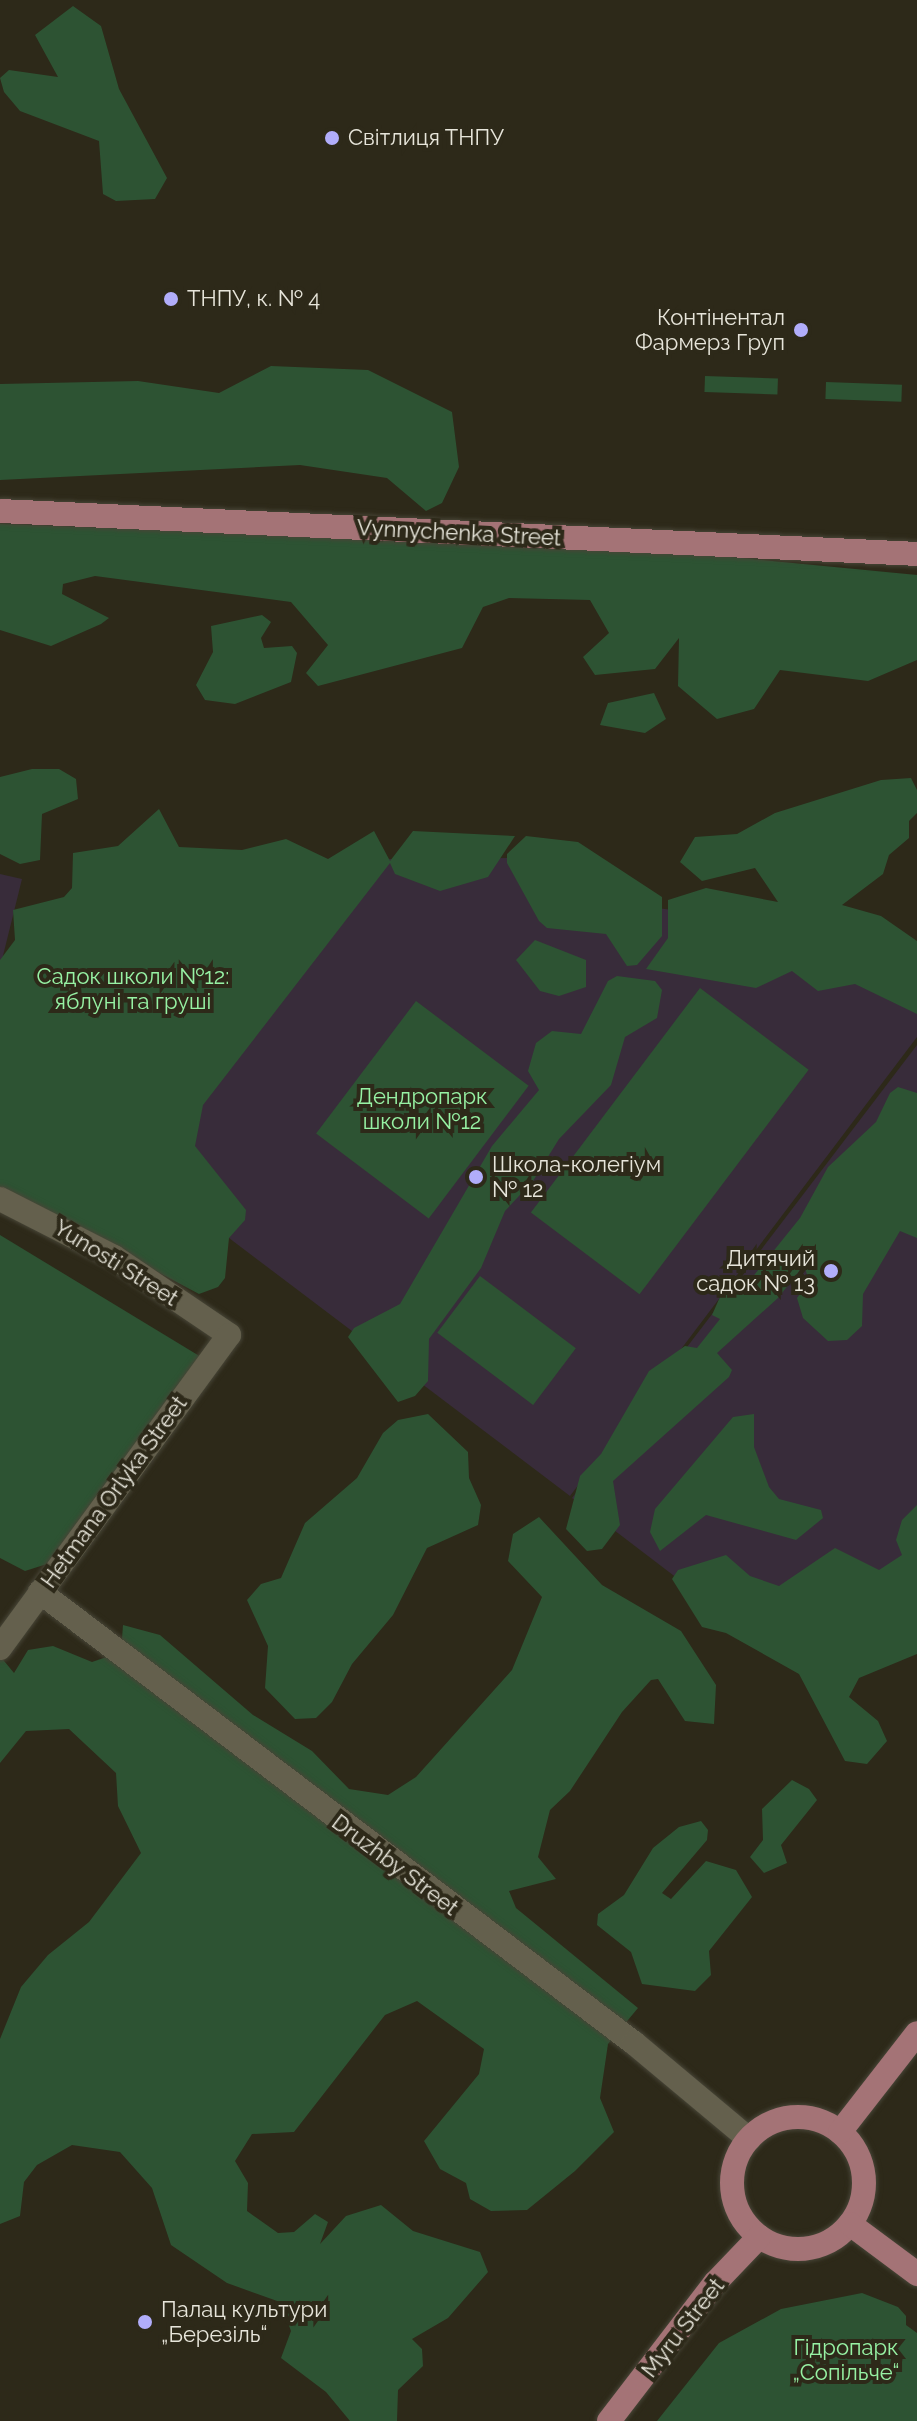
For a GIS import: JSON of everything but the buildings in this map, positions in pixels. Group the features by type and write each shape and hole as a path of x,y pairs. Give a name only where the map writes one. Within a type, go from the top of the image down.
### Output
{"main road":[{"name":"Vynnychenka Street","path":"0,511 917,554"},
{"path":"840,2132 917,2033"},
{"path":"793,2117 815,2119 840,2132 861,2161 865,2183 850,2224 813,2248 791,2249 759,2237 738,2213 731,2192 732,2171 749,2139 772,2122 793,2117"},
{"path":"850,2224 917,2274"},
{"name":"Myru Street","path":"609,2421 715,2283 759,2237"}],"street":[{"name":"Yunosti Street","path":"0,1199 114,1257 229,1335"},
{"name":"Hetmana Orlyka Street","path":"0,1648 229,1335"},
{"name":"Druzhby Street","path":"40,1592 634,2043 749,2139"}],"shaded area":[{"name":"Школа-колегіум № 12","path":"525,858 565,895 722,917 917,1005 917,1037 570,1496 229,1238 53,1117 260,860"},
{"path":"0,874 22,879 0,968"},
{"name":"Дитячий садок № 13","path":"917,1045 917,1562 821,1688 572,1498"}],"green space":[{"path":"73,6 101,26 119,89 167,178 155,199 116,201 103,194 99,141 20,111 4,92 0,78 9,70 58,77 35,35"},
{"path":"271,366 368,370 452,412 459,467 442,503 426,511 387,478 300,465 0,480 0,384 138,381 219,393"},
{"path":"705,376 778,379 777,395 704,392"},
{"path":"826,382 902,385 901,402 825,399"},
{"path":"0,524 638,548 917,575 917,660 868,681 780,670 754,709 717,719 678,686 679,638 655,669 595,675 583,657 609,633 590,600 509,598 483,607 462,648 318,686 306,673 328,645 291,602 95,576 63,584 62,594 109,618 101,624 51,646 0,630"},
{"path":"262,615 271,622 261,638 264,648 292,646 297,653 291,682 235,704 205,700 196,685 213,652 211,626"},
{"path":"654,693 666,719 645,733 600,725 608,703"},
{"path":"32,769 59,769 76,779 78,799 42,814 40,860 20,864 0,854 0,777"},
{"path":"911,778 917,790 917,813 909,821 909,838 889,855 883,874 842,905 881,916 917,941 917,1014 855,984 818,991 792,971 756,988 646,969 668,938 668,900 706,888 778,902 755,868 702,881 680,862 695,837 737,834 775,813 881,780"},
{"name":"Садок школи №12: яблуні та груші","path":"159,809 179,847 242,850 286,839 328,859 374,831 390,861 413,831 515,836 488,877 440,891 395,874 390,863 203,1105 195,1146 246,1210 245,1220 229,1238 225,1278 218,1287 199,1294 0,1188 0,960 15,940 13,910 64,897 72,888 73,853 118,846"},
{"path":"526,836 578,842 662,897 662,936 637,965 627,966 606,934 547,928 539,921 507,863 507,854"},
{"path":"535,940 586,960 586,987 559,996 540,991 516,960"},
{"path":"617,976 655,981 662,990 657,1018 625,1037 611,1085 559,1139 533,1181 505,1211 481,1268 429,1339 428,1381 415,1396 398,1402 348,1337 354,1328 400,1304 492,1146 539,1090 528,1071 536,1043 552,1031 581,1034 608,981"},
{"path":"700,988 809,1070 640,1294 531,1212"},
{"name":"Дендропарк школи №12","path":"416,1001 529,1086 429,1218 316,1134"},
{"path":"898,1087 917,1093 917,1238 900,1231 863,1294 862,1326 847,1340 828,1341 803,1318 797,1298 809,1281 804,1265 778,1298 717,1353 732,1370 729,1377 613,1481 620,1525 602,1549 587,1551 566,1529 580,1476 601,1454 649,1371 685,1346 697,1348 720,1319 712,1315 727,1281 751,1279 800,1218 828,1167 876,1122 890,1093"},
{"path":"0,1235 206,1360 80,1527 47,1564 25,1571 0,1558"},
{"path":"480,1276 576,1348 533,1405 437,1333"},
{"path":"428,1414 468,1452 469,1478 481,1505 478,1525 427,1548 393,1615 352,1664 332,1702 316,1718 295,1719 265,1688 268,1646 247,1600 261,1584 281,1578 305,1523 357,1478 383,1433 398,1420"},
{"path":"754,1414 754,1447 769,1487 779,1499 821,1510 823,1518 796,1540 706,1515 660,1551 650,1532 655,1509 733,1417"},
{"path":"917,1505 917,1654 859,1678 849,1697 878,1721 887,1741 867,1764 845,1761 799,1674 726,1633 702,1627 672,1579 678,1570 726,1555 750,1576 779,1586 835,1548 879,1570 902,1555 896,1540 902,1520"},
{"path":"539,1517 602,1585 681,1631 716,1685 714,1724 685,1721 658,1679 651,1680 622,1712 570,1791 550,1810 538,1857 556,1879 509,1891 516,1908 638,2008 608,2044 600,2098 614,2132 575,2171 527,2210 491,2211 470,2199 466,2183 440,2169 424,2141 479,2074 484,2049 417,2001 385,2015 294,2132 252,2134 235,2161 248,2183 247,2211 278,2233 294,2232 315,2214 328,2222 320,2244 346,2216 381,2205 413,2231 480,2252 488,2272 448,2318 412,2339 422,2349 423,2366 398,2390 397,2421 350,2421 326,2392 281,2358 291,2331 280,2302 227,2283 171,2245 152,2188 120,2152 72,2145 37,2165 24,2182 20,2216 0,2224 0,2039 21,1987 48,1955 89,1922 141,1853 118,1806 116,1773 69,1729 26,1731 0,1763 0,1656 14,1673 28,1650 53,1646 92,1662 121,1652 123,1625 160,1635 253,1715 312,1751 349,1789 388,1795 416,1777 512,1670 542,1597 508,1561 513,1534"},
{"path":"792,1780 809,1789 817,1800 781,1845 787,1863 764,1873 750,1857 763,1840 762,1809"},
{"path":"701,1821 708,1830 707,1840 662,1893 671,1899 706,1861 736,1870 752,1897 709,1951 711,1975 695,1991 642,1984 631,1952 597,1925 598,1914 624,1895 653,1848 679,1827"},
{"name":"Гідропарк „Сопільче“","path":"862,2293 898,2307 906,2316 906,2325 917,2333 917,2421 657,2421 719,2343 781,2309"}],"place":[{"name":"Світлиця ТНПУ","path":"332,138"},
{"name":"ТНПУ, к. № 4","path":"171,299"},
{"name":"Контінентал Фармерз Груп","path":"801,330"},
{"name":"Школа-колегіум № 12","path":"476,1177"},
{"name":"Дитячий садок № 13","path":"831,1271"},
{"name":"Палац культури „Березіль“","path":"145,2322"}]}
